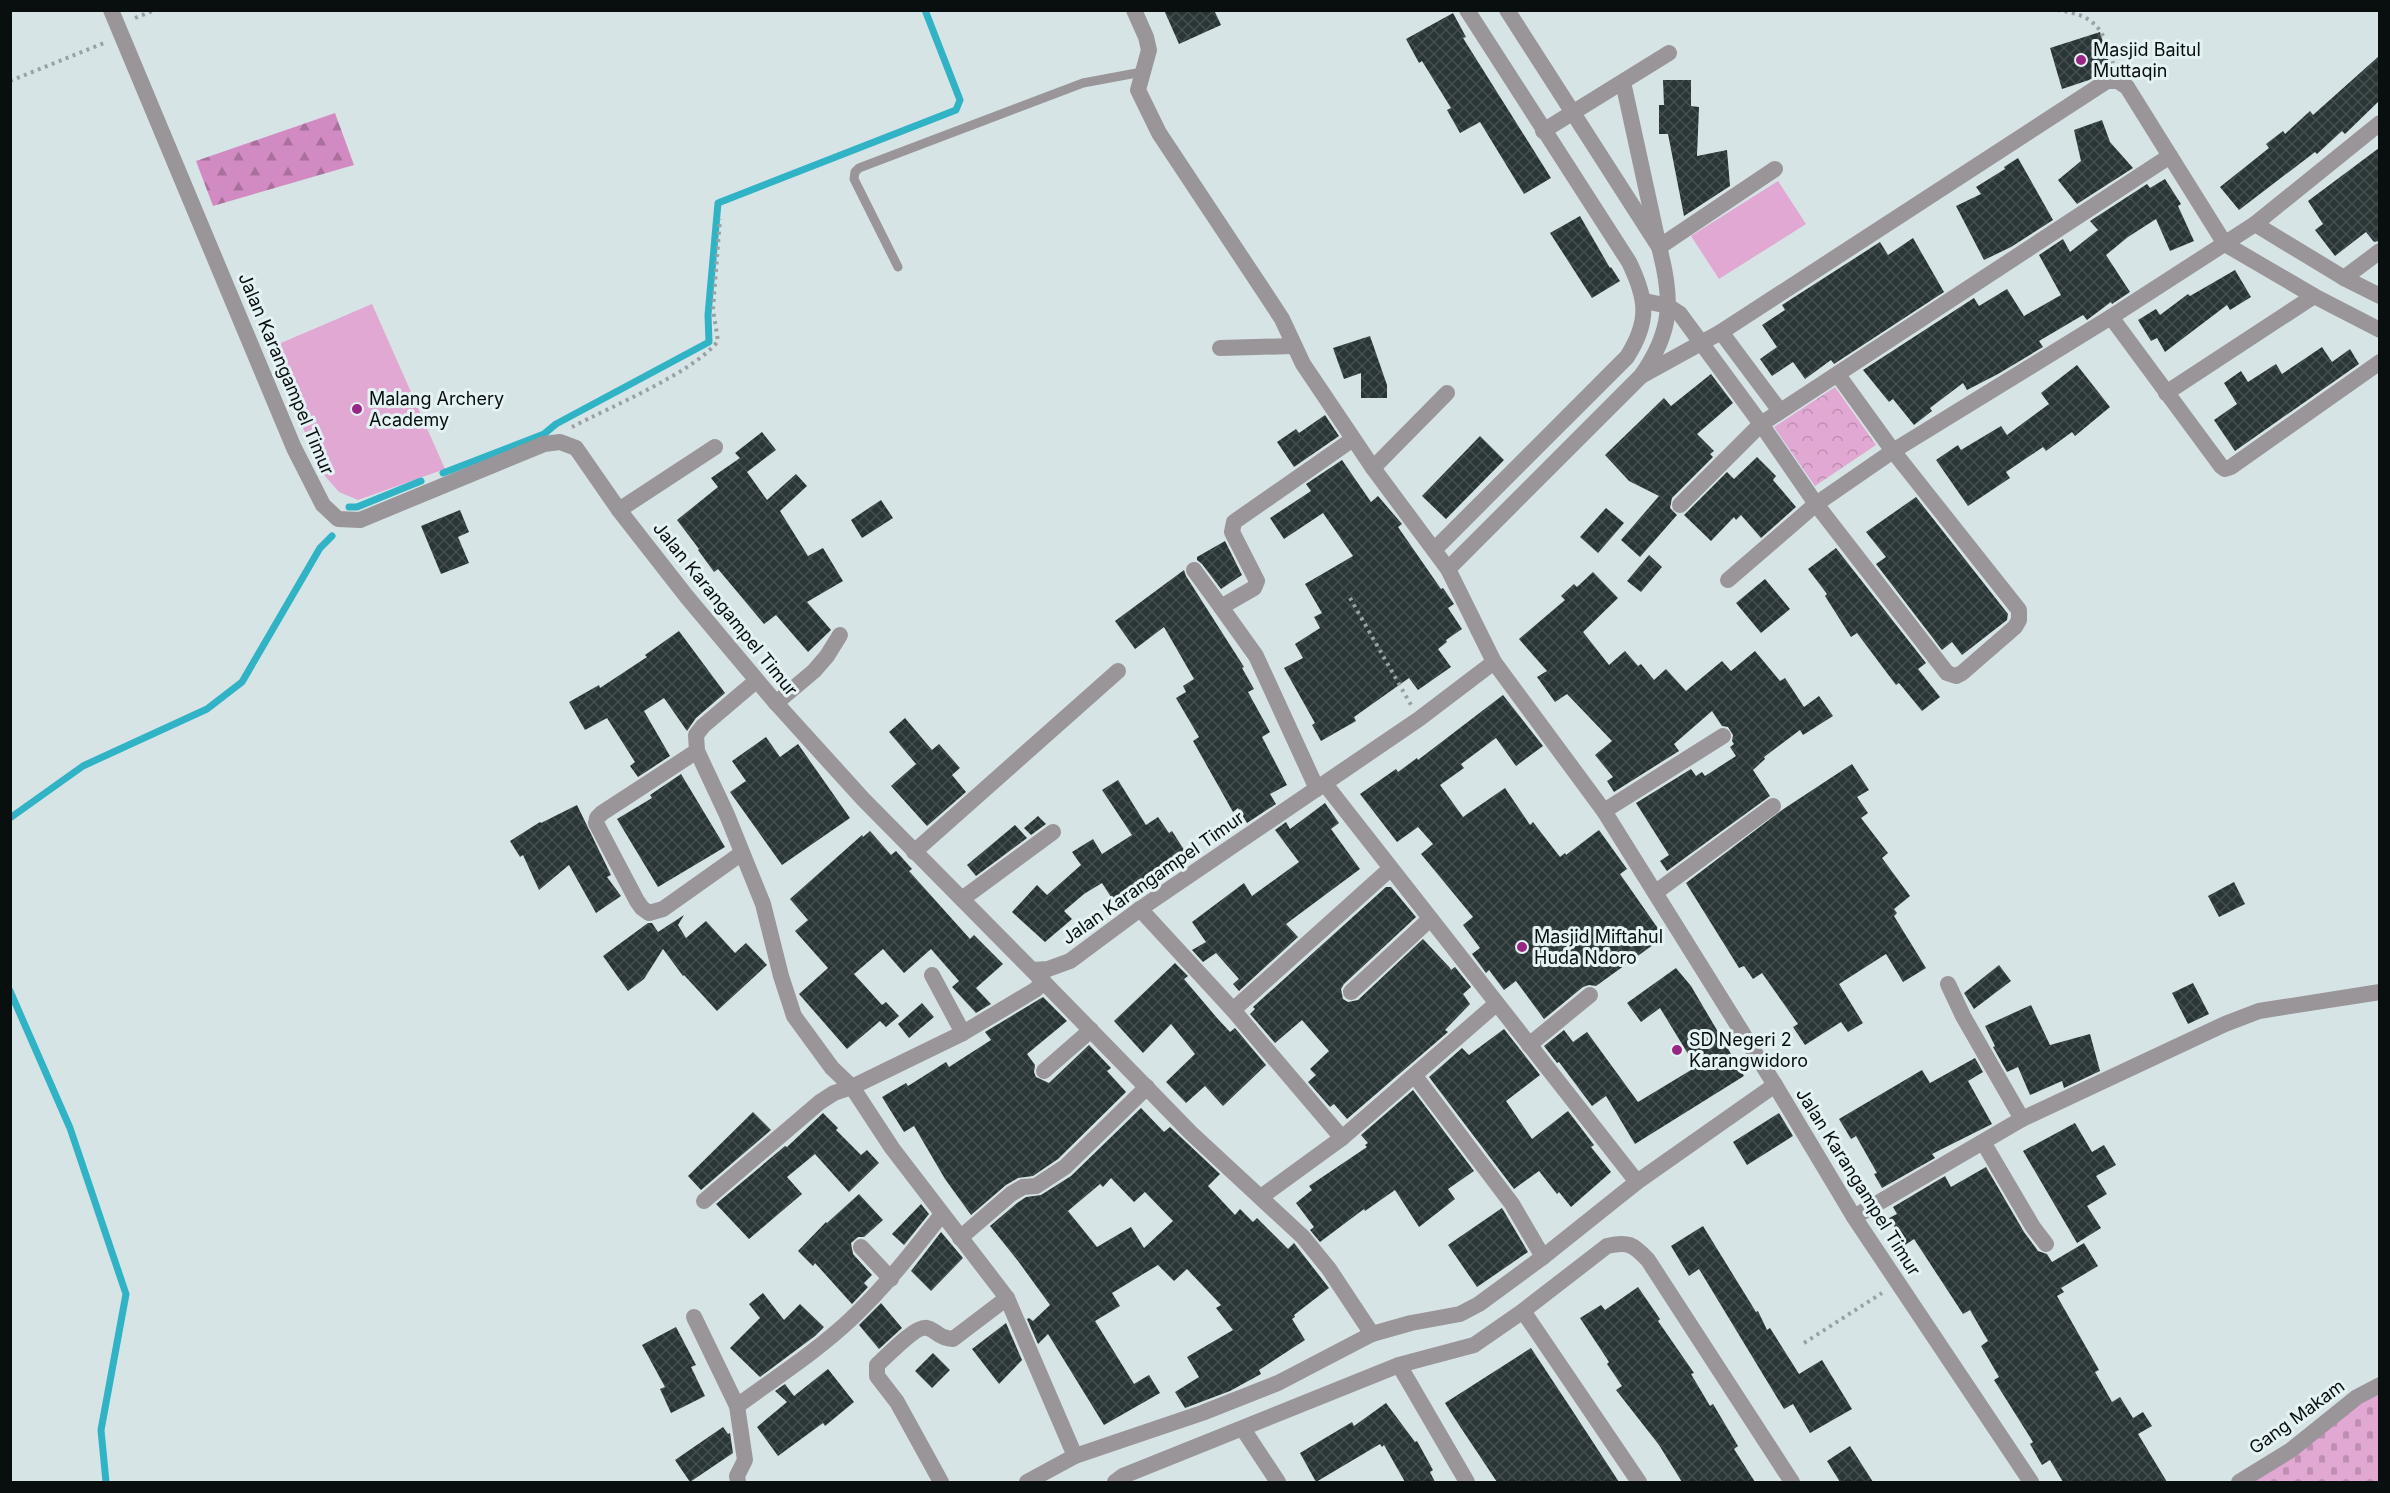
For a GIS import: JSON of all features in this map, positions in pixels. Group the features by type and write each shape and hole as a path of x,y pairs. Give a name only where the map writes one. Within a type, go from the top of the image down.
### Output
{"street":[{"name":"Jalan Karangampel Timur","path":"111,10 294,448 323,505 338,519 360,520 544,444 560,441 576,448 619,510 756,681 914,852 1032,970 1048,969 1070,961 1140,909 1419,719 1494,662"},
{"name":"Jalan Karangampel Timur","path":"1134,10 1149,50 1138,90 1148,112 1276,310 1293,346 1353,439 1448,569 1494,662 1604,811 1775,1084 1854,1217 2031,1482"},
{"path":"1434,550 1627,357 1641,330 1644,301 1629,262 1467,10"},
{"path":"1507,10 1659,247"},
{"path":"1543,130 1669,53"},
{"path":"1641,376 1721,332 2107,81 2118,81 2127,87 2225,244 2314,296 2379,330"},
{"path":"1448,569 1641,376 1656,356 1664,336 1668,306 1667,281 1623,82"},
{"path":"1728,580 1816,504 1893,451 2111,317 2255,224 2379,123"},
{"path":"1680,505 1761,424 2170,156"},
{"path":"1659,247 1775,169"},
{"path":"2255,224 2344,278 2379,296"},
{"path":"2344,278 2379,251"},
{"path":"2166,393 2314,296"},
{"path":"1644,301 1668,306 1680,314 1761,424 1816,504 1947,673 1956,676 2015,627 2019,620 2019,610 1893,451 1838,375"},
{"path":"2111,317 2225,469 2379,362"},
{"path":"1721,332 1780,411"},
{"path":"1220,348 1293,346"},
{"path":"1373,468 1448,393"},
{"path":"1221,607 1254,588 1257,581 1232,532 1234,522 1353,439"},
{"path":"619,510 715,447"},
{"path":"1194,570 1256,656 1321,786 1390,868 1637,1182"},
{"path":"776,703 814,671 840,635"},
{"path":"914,852 1118,671"},
{"path":"756,681 698,730 697,751 762,904 794,1016 832,1068 852,1088 892,1148 1007,1298 1075,1456"},
{"path":"1604,811 1723,736"},
{"path":"697,751 602,813 596,823 637,901 642,909 649,912 663,909 742,853"},
{"path":"1656,892 1773,806"},
{"path":"962,899 1053,832"},
{"path":"1233,1010 1390,868"},
{"path":"1140,909 1233,1010 1342,1138"},
{"path":"1351,992 1430,919"},
{"path":"1032,970 1191,1132 1303,1237 1329,1269 1372,1334"},
{"path":"932,975 963,1033"},
{"path":"704,1202 834,1092 852,1088 963,1033 1035,990 1044,982"},
{"path":"1948,984 1964,1017 2022,1119"},
{"path":"1854,1217 2022,1119 2225,1024 2259,1011 2379,992"},
{"path":"1528,1045 1590,995"},
{"path":"1261,1197 1342,1138 1496,1004"},
{"path":"1044,1071 1091,1030"},
{"path":"1415,1076 1512,1204 1543,1257"},
{"path":"1027,1482 1075,1456 1191,1418 1278,1383 1372,1334 1411,1323 1460,1314 1479,1304 1543,1257 1637,1182 1775,1084"},
{"path":"960,1238 1011,1194 1023,1187 1036,1186 1065,1167 1147,1087"},
{"path":"1983,1142 2033,1227 2046,1244"},
{"path":"736,1406 850,1320 891,1278 942,1214"},
{"path":"1115,1482 1123,1476 1399,1365 1474,1345 1523,1311 1607,1246 1622,1242 1636,1247 1648,1260 1792,1482"},
{"path":"861,1247 891,1278"},
{"path":"940,1482 897,1402 877,1376 877,1365 914,1331 923,1327 930,1328 940,1338 953,1339 1007,1298"},
{"path":"1523,1311 1639,1482"},
{"path":"694,1317 736,1406 745,1460 737,1476 738,1482"},
{"path":"1399,1365 1467,1482"},
{"name":"Gang Makam","path":"2239,1482 2291,1450 2357,1397 2379,1385"},
{"path":"1243,1429 1278,1482"}],"lane":[{"path":"898,267 854,179 855,172 859,168 1083,83 1142,72"}],"path":[{"path":"2057,10 2075,12 2093,20 2105,37 2118,81"},
{"path":"10,81 122,35"},
{"path":"560,441 570,428 673,375 710,350 718,341 713,309 720,219"},
{"path":"1350,598 1419,719"},
{"path":"1804,1343 1898,1283"}],"green space":[{"path":"335,113 354,165 213,206 196,161"},
{"path":"1778,181 1806,224 1719,279 1691,236"},
{"name":"Malang Archery Academy","path":"372,304 445,469 358,500 339,492 325,476 267,349"},
{"path":"1835,387 1876,445 1815,486 1774,427"},
{"path":"2379,1391 2379,1482 2250,1482"}],"building":[{"path":"1164,10 1214,10 1221,25 1179,44"},
{"path":"1453,13 1466,37 1463,38 1551,178 1524,194 1480,122 1460,133 1447,110 1451,108 1422,61 1419,63 1406,39"},
{"name":"Masjid Baitul Muttaqin","path":"2100,32 2111,70 2062,89 2050,48"},
{"path":"2379,56 2379,101 2345,134 2342,131 2317,154 2315,152 2239,210 2220,187 2269,148 2266,144 2283,131 2285,134 2310,111 2313,115"},
{"path":"1663,80 1691,80 1691,106 1699,107 1697,156 1727,150 1730,186 1684,216 1668,134 1659,134 1659,105 1664,105"},
{"path":"2102,120 2110,142 2133,168 2077,204 2058,180 2081,161 2074,130"},
{"path":"2379,148 2379,241 2374,242 2366,232 2335,256 2315,230 2323,224 2308,201"},
{"path":"2018,158 2053,220 2011,247 1984,260 1956,206 1981,194 1976,187"},
{"path":"2165,179 2181,204 2178,206 2194,241 2170,251 2156,219 2128,237 2106,255 2130,292 2112,304 2111,302 2087,320 2083,315 2039,341 2043,347 1967,390 1963,383 1930,408 1932,411 1914,425 1893,399 1889,402 1863,370 1974,298 1979,306 2007,289 2024,316 2061,295 2039,255 2063,239 2070,252 2098,230 2090,221 2147,184 2150,188"},
{"path":"1580,216 1620,281 1592,298 1550,233"},
{"path":"1913,238 1944,292 1834,364 1831,360 1805,379 1793,362 1772,376 1760,359 1777,347 1762,325 1785,310 1782,305 1880,242 1888,255"},
{"path":"2235,270 2251,297 2230,310 2227,305 2165,352 2157,338 2151,341 2138,320 2156,309 2160,315 2188,294 2190,296"},
{"path":"1370,336 1387,385 1387,398 1361,398 1361,373 1344,379 1333,348"},
{"path":"2322,347 2332,362 2350,349 2359,364 2235,451 2214,420 2237,404 2224,383 2241,371 2248,382 2276,364 2282,374"},
{"path":"2077,365 2110,407 2075,436 2072,432 2046,451 2043,447 2006,472 2010,478 1968,506 1936,460 1958,445 1961,450 2001,426 2007,435 2049,404 2041,393"},
{"path":"1711,374 1733,403 1697,434 1714,451 1710,454 1713,457 1672,498 1670,508 1677,515 1640,557 1621,540 1659,496 1629,481 1605,455 1664,398 1671,406"},
{"path":"1325,415 1339,436 1294,467 1277,442 1296,429 1299,433"},
{"path":"762,432 776,450 747,472 767,500 796,474 807,486 780,511 808,556 823,548 843,581 807,602 831,630 808,652 776,615 764,624 718,569 714,572 677,520 718,487 711,478 740,458 735,453"},
{"path":"1480,436 1504,460 1446,519 1422,496"},
{"path":"1757,457 1776,476 1773,480 1796,507 1761,538 1741,515 1736,520 1734,517 1711,541 1684,515 1727,472 1734,479"},
{"path":"1342,460 1371,502 1378,496 1402,524 1398,527 1454,604 1448,608 1462,629 1438,649 1451,667 1418,690 1409,678 1354,717 1356,721 1321,741 1312,725 1315,723 1284,668 1303,658 1295,644 1320,628 1314,617 1322,613 1305,584 1353,556 1323,513 1284,539 1270,518 1311,491 1306,484"},
{"path":"1916,497 2008,614 2007,620 1962,655 1952,642 1942,650 1876,564 1886,557 1866,532"},
{"path":"881,500 893,518 862,538 851,520"},
{"path":"1606,508 1624,523 1598,553 1580,537"},
{"path":"460,510 469,532 458,537 469,563 441,574 421,526"},
{"path":"1225,541 1242,575 1221,589 1197,557"},
{"path":"1836,548 1926,663 1918,669 1940,697 1922,711 1899,683 1896,685 1857,633 1851,637 1825,596 1827,594 1808,569"},
{"path":"1649,555 1662,567 1641,592 1627,581"},
{"path":"1184,570 1244,667 1242,668 1254,689 1248,692 1270,732 1262,737 1287,785 1270,794 1276,804 1247,823 1238,808 1233,812 1193,741 1199,737 1176,698 1186,692 1183,686 1194,679 1164,627 1135,649 1115,621"},
{"path":"1593,572 1618,598 1583,632 1609,665 1625,651 1638,666 1641,664 1654,680 1666,669 1686,691 1722,661 1731,671 1755,651 1780,681 1785,678 1804,707 1819,696 1833,716 1803,735 1800,730 1764,757 1765,759 1753,770 1770,796 1667,871 1660,861 1669,855 1636,803 1691,769 1696,776 1702,772 1705,776 1736,756 1730,747 1734,744 1733,735 1728,727 1722,726 1712,711 1674,744 1679,751 1614,792 1607,781 1613,777 1595,755 1612,741 1567,694 1555,702 1537,677 1547,671 1519,639 1565,600 1561,596 1574,584 1577,587"},
{"path":"1765,579 1790,609 1761,633 1736,603"},
{"path":"679,631 725,693 696,718 687,731 664,698 644,711 670,756 638,777 630,766 635,762 607,718 585,730 569,702 599,685 600,688 647,657 645,655"},
{"path":"1503,695 1543,746 1516,766 1496,738 1461,764 1464,768 1440,785 1463,817 1505,788 1530,825 1533,822 1560,857 1599,830 1627,869 1620,874 1664,937 1596,986 1583,987 1544,1019 1516,981 1504,990 1489,970 1486,973 1472,954 1480,948 1463,925 1473,917 1421,854 1433,844 1418,827 1397,842 1360,794 1396,769 1398,772 1417,758 1418,760"},
{"path":"905,718 932,750 939,744 960,768 952,775 966,792 927,826 891,786 916,764 889,732"},
{"path":"766,737 780,757 798,744 850,818 782,865 730,792 746,781 732,761"},
{"path":"1852,764 1869,790 1857,797 1868,813 1861,818 1888,853 1882,858 1910,896 1894,909 1897,913 1894,916 1926,968 1903,982 1886,954 1839,984 1863,1023 1848,1032 1841,1022 1805,1045 1793,1027 1798,1024 1762,973 1753,979 1744,966 1739,968 1686,883 1782,810"},
{"path":"681,774 725,847 658,887 617,819 652,798 650,795"},
{"path":"1118,780 1146,825 1158,817 1169,833 1172,831 1190,859 1161,877 1162,880 1137,896 1120,911 1102,883 1084,894 1064,911 1072,919 1045,942 1012,912 1037,885 1047,895 1081,865 1072,852 1093,839 1102,854 1132,835 1102,790"},
{"path":"1325,803 1339,823 1331,829 1360,869 1286,924 1298,937 1239,991 1233,984 1239,979 1216,953 1203,962 1192,950 1206,942 1192,922 1244,883 1252,896 1299,862 1275,830 1286,822 1290,829"},
{"path":"577,805 611,875 607,877 621,896 596,913 569,865 539,890 523,855 520,857 510,841 540,822"},
{"path":"1038,816 1046,824 1031,835 1024,828"},
{"path":"1015,825 1027,838 976,876 967,865"},
{"path":"870,831 891,855 896,851 912,869 909,871 970,939 974,935 1003,964 976,988 991,1004 976,1013 952,987 959,981 931,949 904,973 883,949 854,974 882,1005 886,1002 899,1016 886,1027 880,1021 847,1049 799,994 828,968 795,931 808,920 790,899 862,835 863,837"},
{"path":"2234,882 2245,904 2219,917 2208,896"},
{"path":"1386,887 1391,887 1416,917 1344,984 1341,989 1343,999 1348,1002 1358,1000 1423,939 1451,970 1455,967 1471,987 1463,994 1470,1004 1445,1030 1448,1032 1347,1119 1334,1104 1330,1107 1308,1082 1316,1075 1310,1069 1329,1051 1302,1020 1275,1043 1250,1014 1255,1009 1253,1007"},
{"path":"684,915 678,925 686,938 706,921 735,953 746,943 767,965 717,1011 683,976 663,949 644,979 628,991 603,956 648,923 652,923 658,932"},
{"path":"1175,963 1188,976 1184,979 1217,1018 1230,1032 1235,1028 1266,1065 1223,1106 1205,1086 1186,1103 1166,1082 1195,1054 1171,1024 1143,1053 1114,1021"},
{"path":"1999,965 2011,981 1974,1009 1964,993"},
{"path":"1676,968 1691,986 1744,1076 1635,1144 1606,1096 1592,1106 1544,1046 1564,1030 1573,1042 1587,1032 1638,1102 1696,1067 1660,1008 1641,1022 1627,1003"},
{"path":"2193,983 2209,1014 2188,1024 2172,993"},
{"path":"1043,997 1067,1021 1027,1054 1035,1065 1036,1077 1049,1083 1089,1045 1111,1068 1107,1071 1126,1092 1058,1159 1033,1176 1018,1178 1006,1185 971,1215 945,1179 914,1126 904,1132 882,1097 906,1083 908,1086 946,1062 949,1067 991,1040 985,1032"},
{"path":"922,1003 934,1017 909,1038 898,1024"},
{"path":"2031,1005 2050,1045 2090,1034 2100,1071 2064,1088 2062,1081 2030,1095 2018,1067 2007,1072 1993,1047 1995,1046 1985,1026"},
{"path":"1504,1029 1540,1075 1506,1101 1532,1139 1568,1111 1594,1145 1591,1147 1611,1172 1571,1207 1559,1192 1557,1194 1539,1171 1514,1189 1429,1077 1462,1048 1469,1055"},
{"path":"1975,1058 1983,1072 1968,1081 1992,1124 1932,1154 1935,1158 1882,1188 1874,1174 1877,1173 1856,1136 1851,1139 1839,1119 1922,1070 1930,1083"},
{"path":"1413,1090 1474,1171 1448,1189 1455,1199 1419,1227 1395,1190 1365,1211 1364,1209 1320,1242 1310,1230 1314,1227 1296,1203 1312,1190 1309,1186 1367,1147 1365,1145 1368,1143 1361,1135"},
{"path":"1141,1108 1164,1132 1170,1127 1220,1174 1208,1186 1235,1215 1240,1209 1253,1222 1257,1218 1288,1249 1294,1243 1329,1288 1292,1319 1305,1340 1259,1370 1261,1374 1230,1391 1185,1408 1175,1392 1199,1377 1187,1357 1233,1330 1216,1308 1221,1305 1187,1269 1174,1281 1158,1265 1112,1293 1120,1306 1095,1321 1134,1384 1149,1375 1160,1393 1104,1425 1048,1334 1038,1344 1027,1319 1033,1321 1050,1305 990,1226 1026,1197 1041,1195 1071,1176","holes":["1111,1178 1134,1202 1145,1192 1173,1221 1144,1248 1131,1227 1097,1247 1068,1211 1100,1184 1103,1187"]},
{"path":"753,1112 771,1130 701,1190 688,1176"},
{"path":"823,1113 861,1155 867,1150 879,1163 849,1192 815,1154 787,1177 802,1194 749,1239 716,1204 785,1146 787,1147"},
{"path":"1779,1113 1793,1136 1747,1165 1733,1142"},
{"path":"2075,1123 2092,1152 2104,1145 2116,1165 2096,1176 2107,1194 2087,1206 2101,1228 2077,1243 2023,1151"},
{"path":"1986,1167 2024,1232 2038,1251 2047,1254 2052,1262 2084,1243 2098,1266 2061,1288 2064,1292 2057,1296 2099,1370 2095,1372 2112,1402 2120,1397 2133,1418 2143,1412 2152,1426 2138,1434 2167,1482 2063,1482 2050,1460 2042,1465 2030,1444 2033,1442 1994,1380 1999,1377 1981,1346 1988,1341 1970,1310 1963,1314 1914,1239 1905,1245 1889,1218 1897,1214 1893,1207 1945,1176 1951,1187"},
{"path":"859,1194 883,1220 864,1237 858,1237 851,1243 853,1254 872,1275 864,1283 868,1287 852,1304 815,1263 813,1266 798,1251 826,1222"},
{"path":"921,1204 929,1214 904,1245 892,1234"},
{"path":"1502,1208 1528,1252 1477,1287 1448,1245"},
{"path":"1703,1226 1756,1312 1758,1311 1767,1330 1770,1328 1799,1374 1822,1360 1852,1409 1810,1433 1793,1404 1784,1409 1699,1269 1689,1276 1671,1246"},
{"path":"941,1232 963,1258 931,1291 911,1271"},
{"path":"1638,1287 1694,1373 1691,1374 1710,1406 1713,1404 1738,1446 1734,1449 1755,1482 1682,1482 1659,1445 1616,1390 1622,1386 1580,1318 1601,1305 1605,1310"},
{"path":"763,1293 784,1320 800,1304 824,1327 760,1377 730,1348 760,1318 749,1304"},
{"path":"881,1303 902,1328 879,1349 859,1325"},
{"path":"1006,1323 1022,1360 999,1384 972,1349"},
{"path":"676,1327 696,1365 691,1367 705,1396 671,1413 660,1389 665,1387 642,1345"},
{"path":"1531,1348 1619,1482 1497,1482 1455,1419 1445,1403"},
{"path":"933,1353 950,1370 932,1388 915,1371"},
{"path":"828,1369 854,1402 825,1426 823,1423 778,1456 757,1427 787,1402 775,1391 785,1384 794,1396"},
{"path":"1386,1403 1415,1442 1417,1441 1433,1470 1430,1472 1435,1482 1405,1482 1384,1445 1382,1447 1380,1444 1316,1482 1300,1453 1352,1422 1354,1426"},
{"path":"723,1427 728,1434 730,1433 733,1453 690,1482 675,1460"},
{"path":"1850,1446 1873,1482 1840,1482 1827,1461"}],"waterway":[{"path":"443,473 544,434 556,424 709,342 708,315 718,203 956,110 960,100 925,10"},
{"path":"349,507 357,507 421,481"},
{"path":"10,818 83,766 207,709 242,682 320,548 332,536"},
{"path":"10,991 70,1128 126,1294 101,1430 106,1482"}],"place":[{"name":"Masjid Baitul Muttaqin","path":"2081,60"},
{"name":"Malang Archery Academy","path":"357,409"},
{"name":"Masjid Miftahul Huda Ndoro","path":"1522,947"},
{"name":"SD Negeri 2 Karangwidoro","path":"1677,1050"}]}
